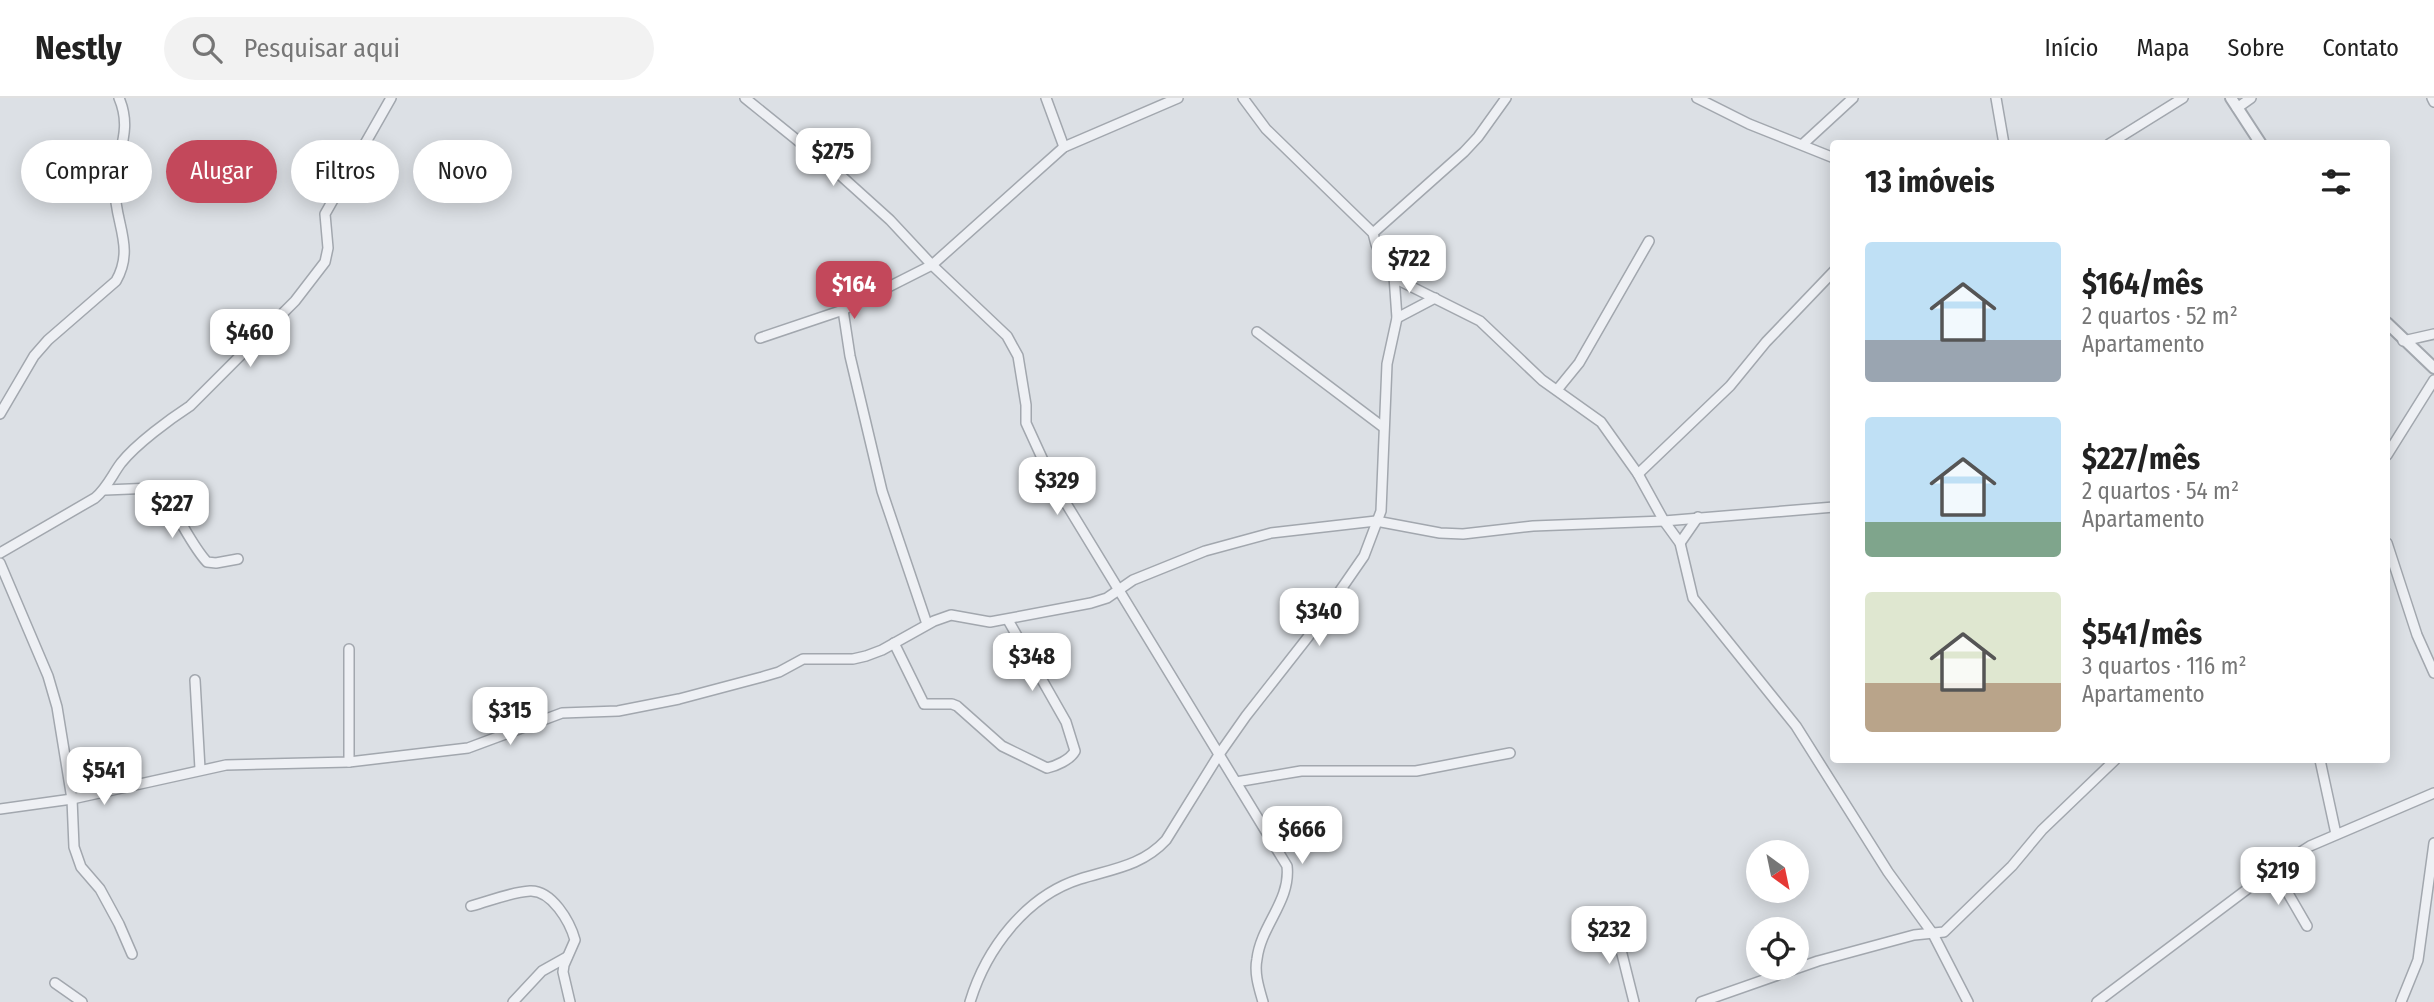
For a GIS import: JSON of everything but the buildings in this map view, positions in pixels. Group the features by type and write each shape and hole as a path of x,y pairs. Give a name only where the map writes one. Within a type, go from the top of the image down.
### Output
{"street":[{"path":"0,414 34,356 48,340 116,281 122,269 125,257 124,242 114,192 126,117 119,98"},
{"path":"0,553 95,499 105,490 122,461 173,417 190,406 258,341 295,301 325,262 328,247 325,214 391,98"},
{"path":"1046,98 1064,148"},
{"path":"760,338 843,310 932,265 1064,148 1178,98"},
{"path":"1243,98 1266,130 1284,149 1373,233 1380,256 1394,276 1480,321 1542,380 1601,422 1639,474 1664,521 1680,543 1693,598 1796,726 1888,872 1933,934 1968,1002"},
{"path":"1373,233 1464,152 1506,98"},
{"path":"1697,98 1749,124 1830,156"},
{"path":"1803,144 1853,98"},
{"path":"1996,98 2003,140"},
{"path":"2115,140 2183,98"},
{"path":"2250,98 2234,103 2258,140"},
{"path":"749,99 902,231 932,265 1014,345 1021,372 1027,423 1053,482 1287,866 1289,879 1284,895 1261,943 1256,960 1263,1002"},
{"path":"1557,390 1579,363 1649,240"},
{"path":"1639,474 1730,386 1766,342 1830,275"},
{"path":"970,1002 975,985 990,957 1022,915 1057,888 1120,869 1155,852 1166,840 1220,753 1308,637 1364,556 1381,511 1387,364 1397,318 1394,276"},
{"path":"1397,318 1434,298"},
{"path":"843,310 850,356 882,491 928,625"},
{"path":"2390,326 2434,368"},
{"path":"1257,332 1383,427"},
{"path":"2403,341 2434,334"},
{"path":"2390,451 2434,380"},
{"path":"105,490 154,488 163,497 195,550 207,562 239,559"},
{"path":"0,809 72,799 226,765 349,762 468,748 562,713 618,711 679,699 779,672 803,659 853,659 874,653 951,615 990,622 1091,603 1107,597 1133,580 1205,551 1271,533 1376,521 1440,533 1463,534 1532,526 1664,521 1830,507"},
{"path":"1680,543 1698,517"},
{"path":"2390,552 2417,635 2434,673"},
{"path":"0,564 48,676 57,708 72,799 74,847 81,867 100,889 132,954"},
{"path":"894,642 924,704 957,706 1009,750 1047,768 1054,766 1075,751 1069,730 1007,620"},
{"path":"349,649 349,762"},
{"path":"195,680 201,769"},
{"path":"1236,782 1301,771 1416,771 1510,753"},
{"path":"1701,1002 1818,961 1914,935 1944,932 2012,866 2042,830 2112,763"},
{"path":"2321,763 2336,834"},
{"path":"2097,1002 2274,869 2310,846 2434,793"},
{"path":"2401,1002 2418,960 2434,842"},
{"path":"2274,869 2308,926"},
{"path":"471,906 532,890 545,896 566,917 573,930 575,940 564,972 570,1002"},
{"path":"1614,922 1634,1002"},
{"path":"513,1002 542,971 568,956"},
{"path":"55,983 82,1002"}]}
